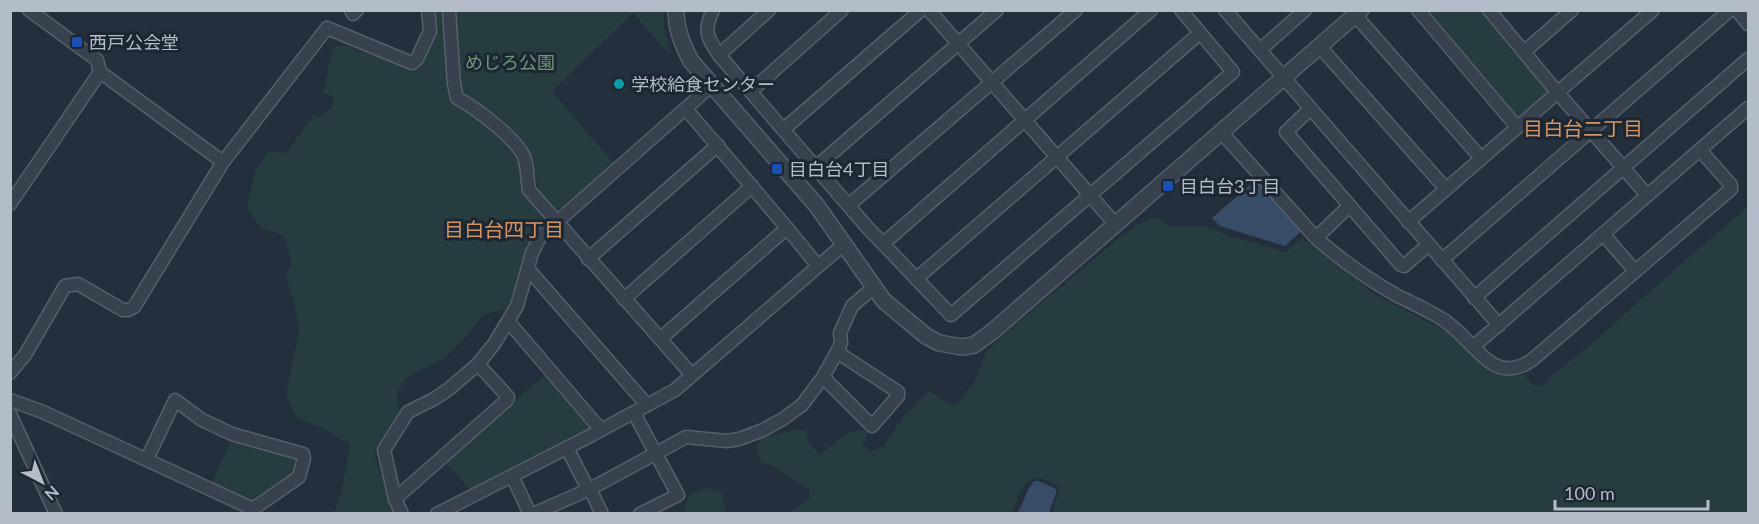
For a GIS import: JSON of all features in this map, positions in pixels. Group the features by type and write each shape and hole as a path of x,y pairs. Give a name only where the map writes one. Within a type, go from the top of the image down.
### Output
{"street":[{"path":"29,10 97,60 100,72 223,162"},
{"path":"351,10 353,14 357,10"},
{"path":"10,373 25,355 65,286 78,284 123,310 134,307 223,162 327,28 412,63 417,59 430,31 428,10"},
{"path":"448,10 457,98 501,130 523,154 529,190 692,375"},
{"path":"676,10 680,40 691,61 818,206 884,301 939,344 962,347 974,345 993,332 1358,13 1481,158"},
{"path":"713,10 706,31 719,55 849,205 951,315 1233,72 1180,10"},
{"path":"719,55 769,10"},
{"path":"751,91 842,10"},
{"path":"784,129 921,10"},
{"path":"929,10 1116,225"},
{"path":"816,167 997,10"},
{"path":"849,205 1076,10"},
{"path":"884,243 1151,10"},
{"path":"1260,50 1305,10"},
{"path":"1418,10 1517,127"},
{"path":"1524,52 1572,10"},
{"path":"1408,222 1653,10"},
{"path":"1442,260 1730,10"},
{"path":"1737,10 1749,24"},
{"path":"1226,11 1498,325"},
{"path":"1493,12 1557,92 1647,195"},
{"path":"916,279 1200,33"},
{"path":"1320,46 1446,189"},
{"path":"1474,298 1749,59"},
{"path":"10,204 100,72"},
{"path":"402,513 395,499 384,450 408,412 434,399 478,364 494,344 517,306 540,237 711,86"},
{"path":"686,109 818,266"},
{"path":"1310,109 1286,132 1349,207 1401,266 1404,266 1428,245"},
{"path":"1474,346 1747,111"},
{"path":"1222,133 1316,238 1333,253 1395,294 1455,327 1492,364 1502,368 1522,367 1731,189 1731,185 1700,150"},
{"path":"588,258 718,145"},
{"path":"624,299 752,186"},
{"path":"1316,238 1349,207"},
{"path":"660,339 788,228"},
{"path":"1603,234 1635,271"},
{"path":"437,513 602,430 675,390 844,244"},
{"path":"528,269 647,405"},
{"path":"512,476 531,513 589,489 686,437 728,441 763,430 802,405 823,377 837,352 841,342 840,333 852,306 873,288"},
{"path":"508,321 602,430"},
{"path":"823,377 872,426 898,396 898,392 837,352"},
{"path":"395,499 507,400 508,398 478,364"},
{"path":"10,400 43,412 147,459 252,511 299,477 304,458 303,454 232,434 202,420 176,400 147,459"},
{"path":"634,413 678,495 640,513"},
{"path":"10,414 56,513"},
{"path":"567,448 602,513"}],"green space":[{"path":"433,11 443,11 448,94 456,103 479,117 510,148 519,165 524,192 530,203 544,216 544,224 531,241 523,261 517,289 507,309 482,315 469,334 445,358 407,377 397,392 399,414 374,454 394,513 334,513 342,488 350,444 320,427 298,419 286,395 299,332 286,275 292,264 284,236 261,228 247,208 255,170 268,152 287,153 313,115 319,118 332,108 334,96 322,93 335,46 347,46 412,69 419,64"},
{"name":"めじろ公園","path":"453,11 664,11 664,27 671,56 633,13 552,91 614,164 564,208 553,209 539,192 529,152 505,124 461,90"},
{"path":"1423,11 1480,11 1547,89 1546,95 1519,118 1515,116"},
{"path":"1748,207 1748,513 1053,513 1059,488 1040,478 1033,479 1023,488 1011,513 790,513 809,498 810,489 797,483 775,467 761,462 756,448 761,438 795,430 806,430 809,443 820,455 847,433 861,430 868,433 863,445 870,452 883,447 905,414 929,391 950,404 959,403 974,383 986,352 1000,338 1118,239 1142,222 1156,217 1172,227 1207,227 1229,236 1286,252 1302,238 1376,295 1450,333 1491,373 1508,377 1525,374 1532,385 1542,386"},
{"path":"548,372 595,430 471,491 445,462"},
{"path":"233,437 299,455 296,476 257,504 211,484"},
{"path":"709,488 722,493 726,513 685,513 684,508 690,494"}],"water":[{"path":"1256,180 1301,231 1285,246 1220,226 1212,218"},
{"path":"1034,481 1056,489 1049,513 1018,513 1029,488"}],"place":[{"name":"西戸公会堂","path":"77,42"},
{"name":"学校給食センター","path":"619,84"},
{"name":"目白台4丁目","path":"777,169"},
{"name":"目白台3丁目","path":"1168,186"}],"district":[{"name":"目白台二丁目","path":"1583,128"},
{"name":"目白台四丁目","path":"504,229"}]}
